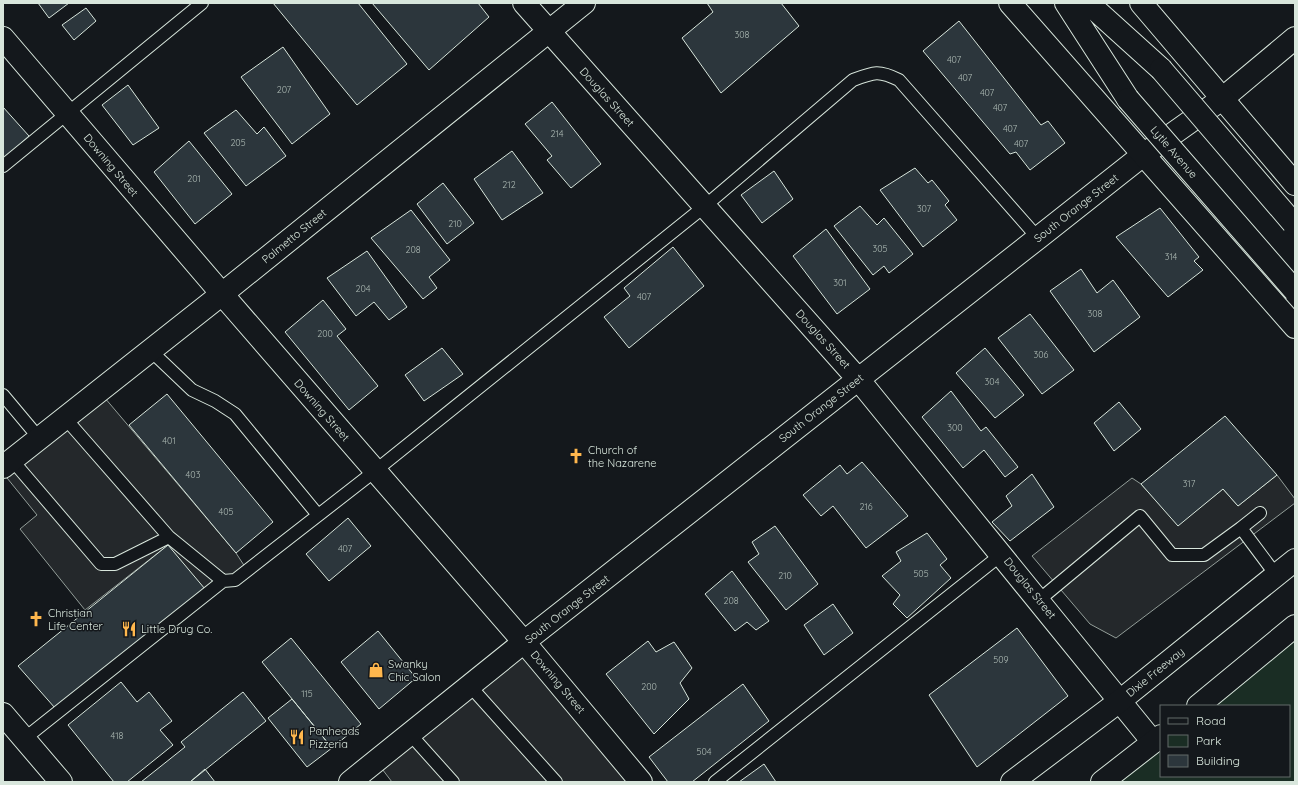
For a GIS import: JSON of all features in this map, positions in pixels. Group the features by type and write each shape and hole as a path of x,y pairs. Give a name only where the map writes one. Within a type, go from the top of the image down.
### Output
{"street":[{"name":"Douglas Street","path":"524,3 858,379 1121,700 1157,739"},
{"name":"Palmetto Street","path":"8,463 222,294 584,3"},
{"path":"1010,3 1295,327"},
{"name":"Lytle Avenue","path":"1066,3 1128,99 1295,292"},
{"path":"1088,3 1161,69 1295,225"},
{"path":"1141,3 1295,184"},
{"name":"Downing Street","path":"3,38 222,294 524,642 641,782"},
{"name":"South Orange Street","path":"350,782 524,642 1143,155 1222,99 1295,38"},
{"name":"Dixie Freeway","path":"1012,782 1121,700 1295,560"},
{"path":"1199,705 1295,626"},
{"path":"3,714 61,782"},
{"path":"1102,782 1157,739"}],"lane":[{"path":"3,166 202,3"},
{"path":"24,739 223,581 235,580 376,471 705,206 853,80 870,73 885,73 899,80 1038,238"},
{"path":"150,350 192,390 215,401 235,414 318,515"},
{"path":"3,395 39,438"},
{"path":"64,418 169,537 223,581"},
{"path":"8,463 101,564 115,564 169,537"},
{"path":"1039,600 1140,516 1172,555 1204,555 1260,513"},
{"path":"1242,528 1276,575"},
{"path":"715,782 1002,554"},
{"path":"470,686 556,782"},
{"path":"410,734 453,782"}],"green space":[{"path":"1295,626 1295,782 1102,782 1160,737 1160,777 1290,777 1290,705 1199,705"}],"shaded area":[{"path":"99,391 236,553 247,570 207,593 168,545 85,610 20,529 37,515 3,473"},
{"path":"1277,475 1295,499 1295,503 1116,638 1090,624 1032,556 1132,478 1141,484 1178,525 1223,489 1238,506"},
{"path":"524,642 641,782 392,782 376,761"}],"building":[{"path":"38,3 69,3 49,18"},
{"path":"273,3 358,3 407,64 357,105"},
{"path":"372,3 478,3 489,17 429,70"},
{"path":"707,3 781,3 799,26 721,93 682,38 713,12"},
{"path":"86,8 96,21 74,40 62,25"},
{"path":"959,21 1041,125 1048,121 1065,143 1030,170 1016,152 1010,154 923,51"},
{"path":"283,47 330,114 292,144 241,77"},
{"path":"128,85 159,128 133,145 102,105"},
{"path":"552,102 601,164 571,188 547,160 552,156 525,124"},
{"path":"3,107 29,136 3,160"},
{"path":"236,110 257,134 264,127 286,156 246,186 204,133"},
{"path":"189,141 232,194 195,224 154,172"},
{"path":"512,151 543,193 502,220 474,179"},
{"path":"915,168 928,183 932,180 949,201 945,205 957,220 923,247 880,190"},
{"path":"774,171 793,199 762,223 741,195"},
{"path":"443,183 474,223 447,244 417,204"},
{"path":"860,206 877,225 884,218 913,254 889,273 884,266 873,275 834,226"},
{"path":"1160,208 1199,257 1194,261 1203,270 1168,297 1116,237"},
{"path":"411,210 450,260 429,277 437,288 423,299 371,238"},
{"path":"826,229 870,289 837,314 793,256"},
{"path":"673,247 704,286 629,348 604,317 630,296 624,288"},
{"path":"367,251 407,307 389,320 374,302 356,316 327,278"},
{"path":"1081,269 1097,293 1113,280 1140,317 1094,352 1050,291"},
{"path":"323,300 346,329 337,336 378,386 349,410 285,332"},
{"path":"1030,314 1074,370 1042,394 998,338"},
{"path":"442,348 463,374 424,401 405,375"},
{"path":"985,348 1024,395 995,418 956,373"},
{"path":"951,391 981,431 986,427 1018,467 1005,477 984,450 963,468 922,417"},
{"path":"167,394 273,522 236,553 129,425"},
{"path":"1119,402 1141,429 1114,451 1094,423"},
{"path":"1225,416 1277,475 1238,506 1223,489 1178,526 1141,484"},
{"path":"862,462 908,516 866,548 833,506 821,516 803,495 840,465 847,474"},
{"path":"1032,474 1054,507 1010,541 992,522 1012,506 1006,496"},
{"path":"348,518 371,546 329,581 306,554"},
{"path":"775,526 818,584 786,610 748,562 759,554 752,542"},
{"path":"927,533 947,559 940,565 951,578 907,618 893,604 900,595 882,576 901,561 896,552"},
{"name":"Little Drug Co.","path":"168,545 205,589 55,708 18,666"},
{"path":"732,571 769,621 756,630 747,622 735,631 705,594"},
{"path":"833,604 853,633 824,655 804,625"},
{"path":"1017,628 1068,696 977,767 929,695"},
{"path":"378,631 416,678 379,709 341,662"},
{"path":"291,638 361,724 332,748 262,662"},
{"path":"648,641 656,652 674,642 692,668 680,683 689,699 654,734 606,674"},
{"path":"121,682 137,702 149,692 172,721 160,730 173,745 127,782 114,782 68,725"},
{"path":"743,684 769,721 692,782 668,782 649,757"},
{"path":"243,692 266,721 190,782 141,782 185,747 181,742"},
{"path":"292,699 332,748 307,767 268,718"},
{"path":"764,764 776,782 739,782"},
{"path":"205,769 215,782 190,782"}],"place":[{"name":"Church of the Nazarene","path":"576,456"},
{"name":"Christian Life Center","path":"36,619"},
{"name":"Little Drug Co.","path":"129,629"},
{"name":"Swanky Chic Salon","path":"376,670"},
{"name":"Panheads Pizzeria","path":"297,737"}]}
